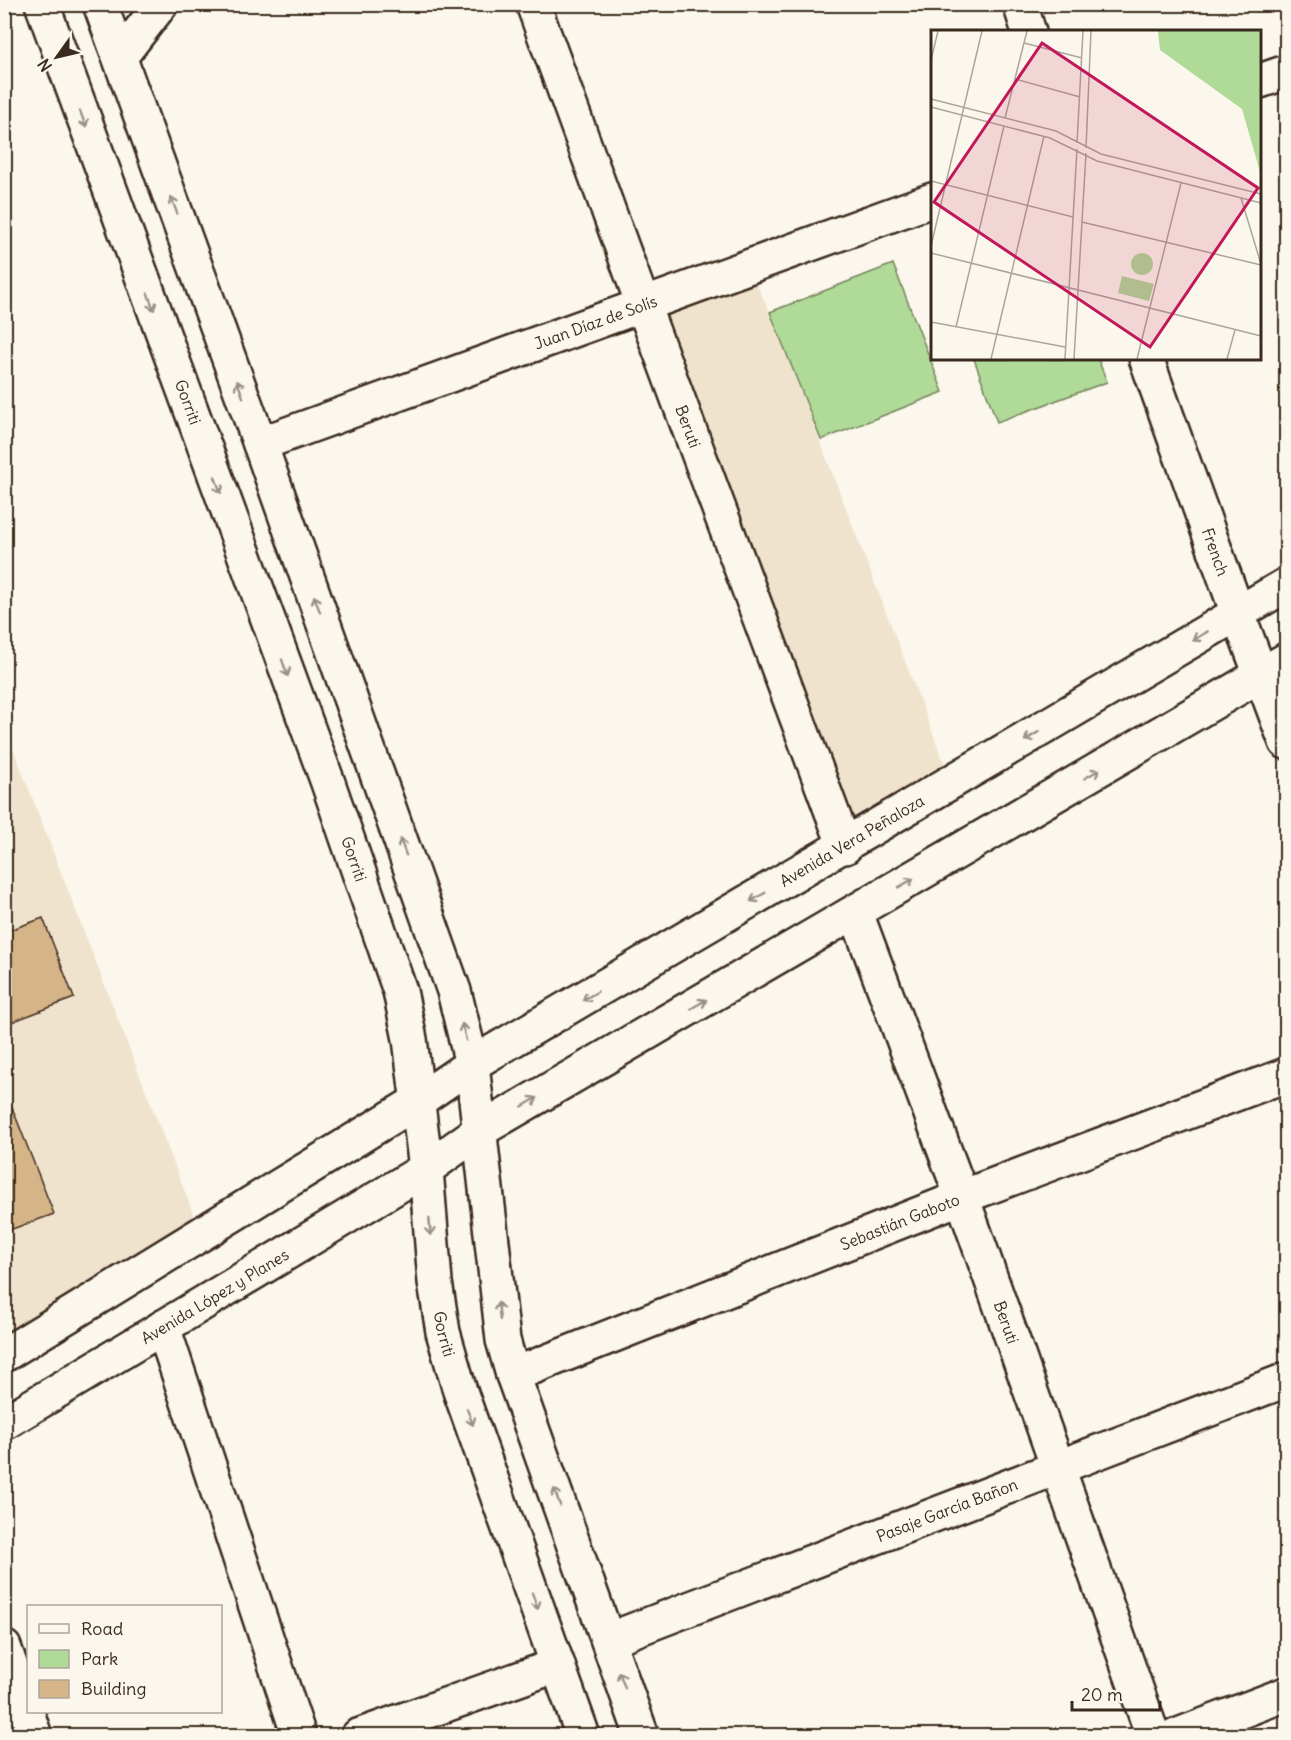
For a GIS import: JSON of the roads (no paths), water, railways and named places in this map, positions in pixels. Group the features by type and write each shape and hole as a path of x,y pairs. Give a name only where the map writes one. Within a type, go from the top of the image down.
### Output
{"street":[{"name":"Gorriti","path":"42,4 327,780 400,991 410,1039 418,1101 442,1332 460,1391 583,1736"},
{"path":"100,4 260,444 454,992 472,1064 503,1340 513,1375 642,1736"},
{"path":"120,57 161,4"},
{"name":"Beruti","path":"533,4 845,847"},
{"path":"1020,4 1028,30"},
{"path":"1261,81 1287,72"},
{"name":"Juan Díaz de Solís","path":"260,444 931,201"},
{"name":"French","path":"1147,360 1238,614 1274,667 1287,742"},
{"name":"Avenida Vera Peñaloza","path":"418,1101 472,1064 845,847 1287,585"},
{"path":"426,1169 479,1131 1274,667"},
{"name":"Beruti","path":"855,913 962,1197 1153,1736"},
{"name":"Sebastián Gaboto","path":"513,1375 962,1197 1287,1075"},
{"path":"4,1355 418,1101"},
{"name":"Avenida López y Planes","path":"4,1423 426,1169"},
{"path":"163,1327 299,1736"},
{"name":"Pasaje García Bañon","path":"608,1640 1287,1380"},
{"path":"4,1647 35,1736"},
{"path":"358,1736 558,1665"},
{"path":"1176,1736 1287,1694"}]}
